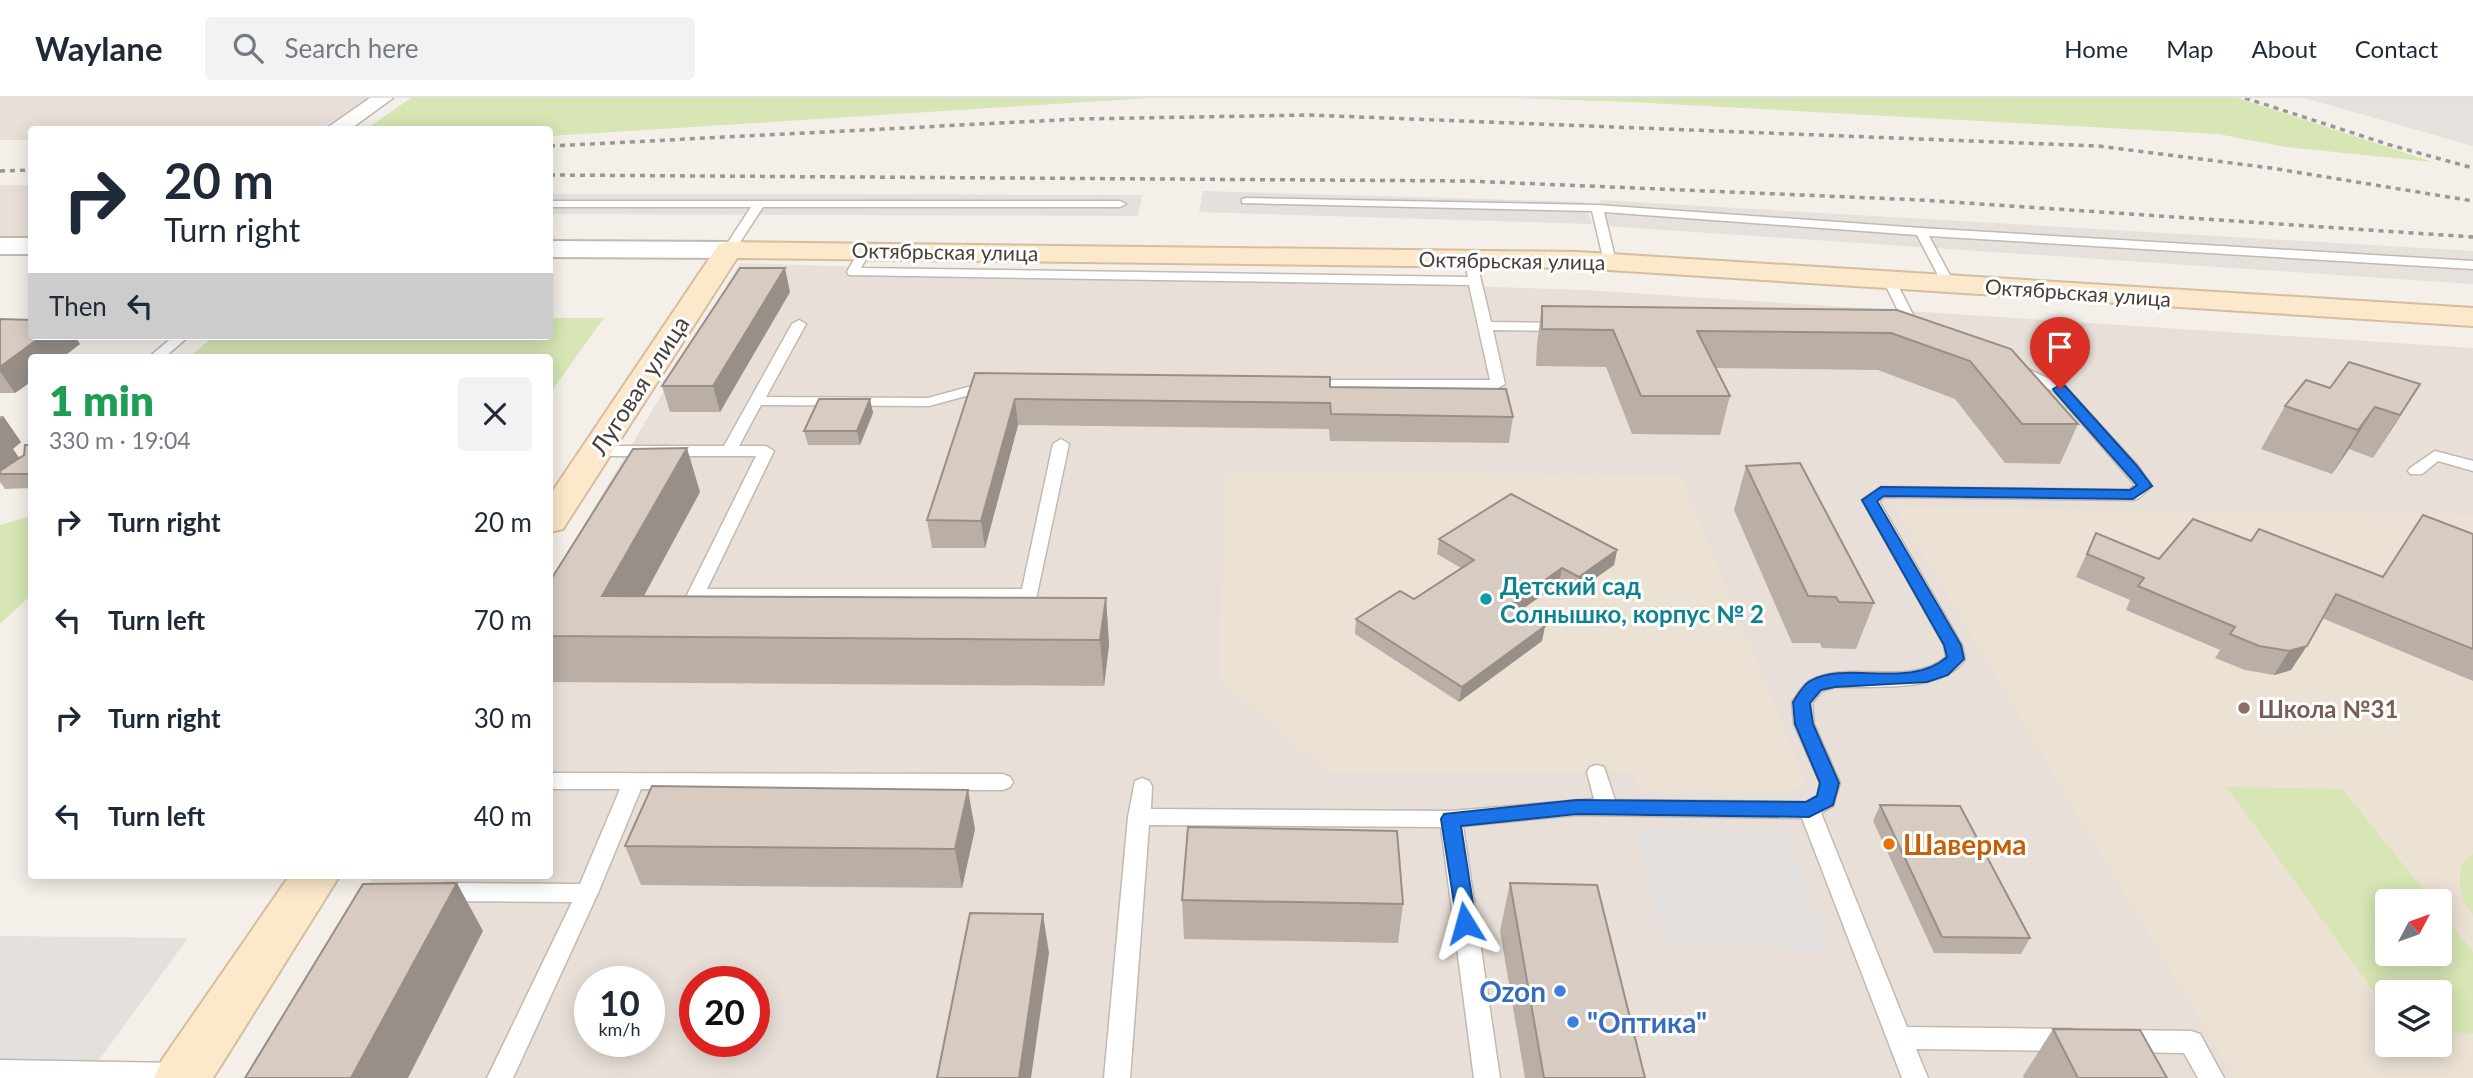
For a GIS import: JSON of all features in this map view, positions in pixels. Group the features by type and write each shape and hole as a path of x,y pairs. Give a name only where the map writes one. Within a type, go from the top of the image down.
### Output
{"main road":[{"name":"Октябрьская улица","path":"729,250 865,250 1472,270 1610,262 2473,317"},
{"name":"Луговая улица","path":"553,516 729,250"},
{"path":"183,1076 313,879"}],"street":[{"path":"340,126 383,98"},
{"path":"0,246 28,246"},
{"name":"Октябрьская улица","path":"553,248 729,250"}],"lane":[{"path":"1246,201 1597,208 1921,232 2473,265"},
{"path":"553,204 1120,204"},
{"path":"729,250 759,204"},
{"path":"1597,208 1610,262"},
{"path":"1921,232 1948,283"},
{"path":"1293,383 1498,384 1472,270"},
{"path":"1889,280 1908,331 1938,339"},
{"path":"729,451 799,324"},
{"path":"1485,326 1582,327"},
{"path":"160,354 177,340"},
{"path":"1139,817 1451,819 1577,807 1809,810 1826,800 1830,783 1804,724 1802,702 1815,686 1835,681 1920,677 1942,671 1956,659 1953,645 1870,500 1881,492 2133,495 2144,486 2060,389 1997,361"},
{"path":"756,401 929,402 1007,380"},
{"path":"596,451 766,451 696,595 1030,595 1061,444"},
{"path":"2416,471 2435,456 2473,466"},
{"path":"1597,772 1607,807"},
{"path":"553,782 1003,782"},
{"path":"500,1078 587,893 633,783"},
{"path":"1117,1078 1142,786"},
{"path":"1809,810 1915,1078"},
{"path":"1451,819 1487,1078"},
{"path":"444,892 587,893"},
{"path":"1899,1038 2191,1042 2211,1078"},
{"path":"0,1071 183,1076"}],"shaded area":[{"path":"0,98 373,98 324,126 28,126 28,140 0,140"},
{"path":"2304,98 2473,98 2473,146"},
{"path":"0,185 28,185 28,236 0,236"},
{"path":"1203,191 1585,202 1592,224 1199,212"},
{"path":"553,194 1142,195 1138,216 553,214"},
{"path":"1600,200 2473,251 2473,284 1605,226"},
{"path":"740,263 1585,290 2473,348 2473,1078 253,1078 373,879 553,879 553,577"},
{"path":"1225,474 1680,475 1806,783 1790,791 1641,792 1634,772 1328,772 1219,678"},
{"name":"Школа №31","path":"1895,507 2473,515 2473,1078 2235,1078"},
{"path":"1635,829 1786,832 1830,950 1666,947"},
{"path":"0,936 188,938 86,1078 0,1078"}],"green space":[{"path":"411,98 1149,98 553,136 553,126 370,126"},
{"path":"1515,98 2238,98 2433,162 2285,147 2218,134"},
{"path":"553,318 604,318 553,389 553,354 193,354 209,340 553,340"},
{"path":"28,517 28,598 0,624 0,525"},
{"path":"2227,787 2342,789 2423,889 2375,889 2375,966 2452,966 2452,925 2473,952 2473,1033 2452,1032 2452,980 2375,980 2375,993"},
{"path":"2473,853 2473,916 2461,891 2460,875 2466,859"}],"building":[{"path":"740,268 785,268 713,386 662,386"},
{"path":"1542,306 1897,310 2011,349 2078,424 2022,424 1970,361 1891,333 1697,331 1730,396 1641,396 1613,330 1542,329"},
{"path":"0,319 28,320 28,340 37,340 0,367"},
{"path":"2349,362 2420,384 2400,415 2375,407 2358,430 2285,406 2306,380 2330,388"},
{"path":"975,373 1330,377 1330,387 1506,389 1513,417 1331,414 1330,403 1015,399 981,521 927,520"},
{"path":"819,399 870,399 857,431 804,431"},
{"path":"25,445 28,445 28,474 0,474 0,471 24,455"},
{"path":"687,448 602,596 1106,598 1100,640 553,636 553,576 633,449"},
{"path":"1800,463 1874,603 1839,602 1836,597 1808,596 1746,466"},
{"name":"Детский сад Солнышко, корпус № 2","path":"1511,494 1617,550 1579,577 1562,568 1510,605 1545,626 1462,687 1356,619 1400,591 1414,599 1474,560 1439,539"},
{"path":"2423,515 2473,534 2473,649 2336,594 2307,646 2289,651 2259,646 2230,634 2235,627 2138,586 2144,578 2087,554 2096,533 2159,559 2193,519 2251,541 2259,529 2383,577"},
{"path":"652,786 968,790 955,849 625,846"},
{"path":"1880,805 1960,806 2030,938 1942,937"},
{"path":"1188,827 1397,831 1403,904 1182,900"},
{"path":"457,883 351,1078 245,1078 363,884"},
{"path":"1510,883 1597,885 1645,1078 1544,1078"},
{"path":"970,913 1043,914 1019,1078 937,1078"},
{"path":"2053,1029 2140,1030 2167,1078 2078,1078"}],"railway":[{"path":"2245,98 2390,145 2473,168"},
{"path":"553,146 1079,119 1309,115 2098,146 2271,168 2473,201"},
{"path":"0,171 28,170"},
{"path":"553,175 1468,181 1921,200 2473,237"}],"place":[{"name":"Детский сад Солнышко, корпус № 2","path":"1486,599"},
{"name":"Школа №31","path":"2244,708"},
{"name":"Шаверма","path":"1889,844"},
{"name":"Ozon","path":"1560,991"},
{"name":"\"Оптика\"","path":"1573,1022"}],"route":[{"path":"1465,923 1451,819 1577,807 1809,810 1826,800 1830,783 1804,724 1802,702 1815,686 1835,681 1920,677 1942,671 1956,659 1953,645 1870,500 1881,492 2133,495 2144,486 2060,389"}]}
